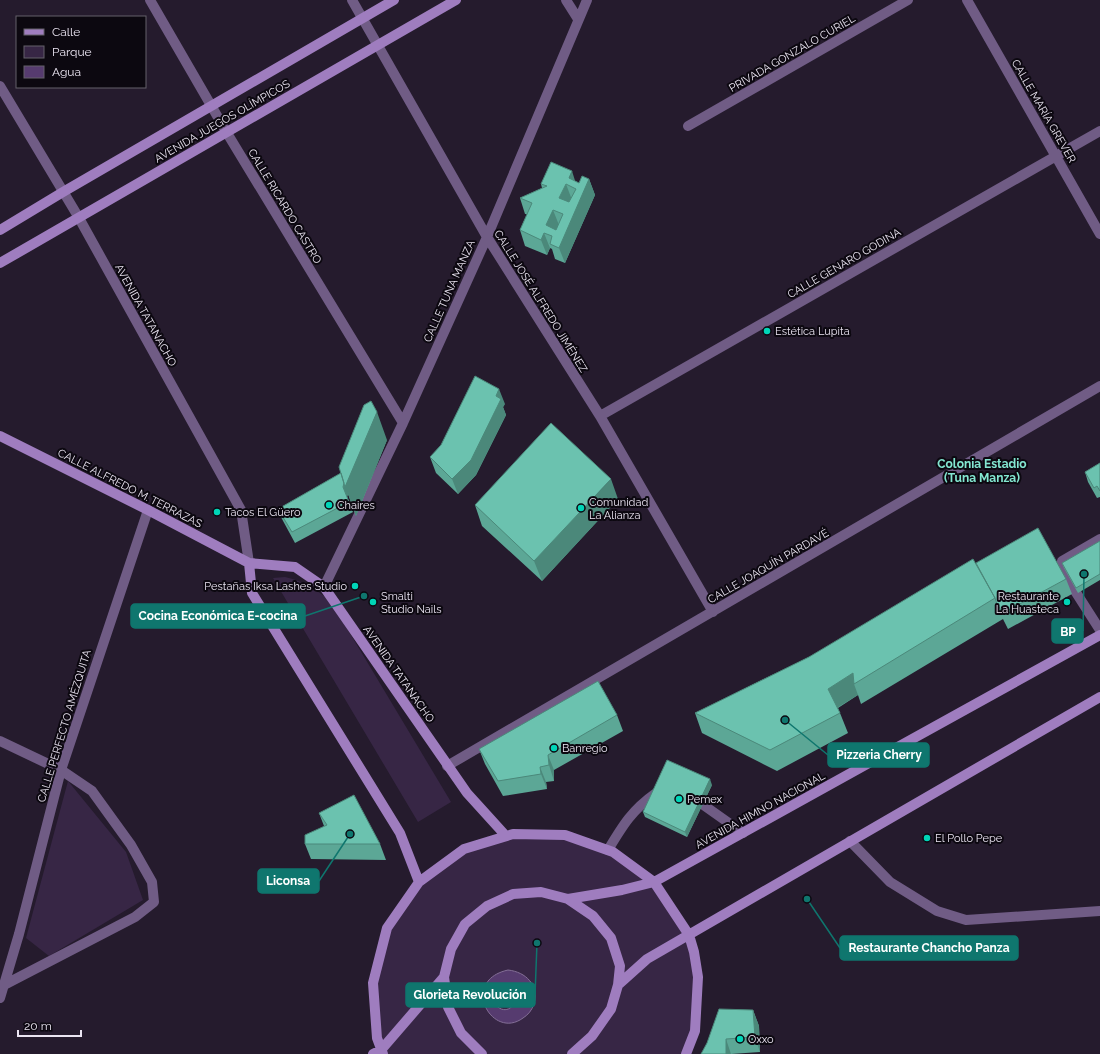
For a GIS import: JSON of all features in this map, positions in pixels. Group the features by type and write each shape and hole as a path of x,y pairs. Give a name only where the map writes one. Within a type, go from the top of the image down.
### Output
{"street":[{"name":"CALLE RICARDO CASTRO","path":"150,0 227,133 403,423"},
{"name":"CALLE JOSÉ ALFREDO JIMÉNEZ","path":"352,0 487,237 600,416 713,612"},
{"name":"AVENIDA JUEGOS OLÍMPICOS","path":"0,230 394,0"},
{"name":"AVENIDA JUEGOS OLÍMPICOS","path":"0,263 456,0"},
{"path":"566,0 578,19"},
{"name":"CALLE TUNA MANZA","path":"324,587 403,423 487,237 587,0"},
{"name":"PRIVADA GONZALO CURIEL","path":"688,126 908,0"},
{"name":"CALLE MARÍA GREVER","path":"967,0 1100,234"},
{"name":"AVENIDA TATANACHO","path":"0,86 79,218 241,510 252,593 400,833 419,882"},
{"name":"CALLE GENARO GODINA","path":"600,416 1100,131"},
{"name":"CALLE JOAQUÍN PARDAVÉ","path":"448,766 1100,386"},
{"name":"CALLE ALFREDO M. TERRAZAS","path":"0,436 148,510 249,563"},
{"name":"CALLE PERFECTO AMÉZQUITA","path":"0,998 19,934 61,770 148,510"},
{"path":"1100,539 1062,562 1061,569 1100,630"},
{"name":"AVENIDA TATANACHO","path":"249,563 295,567 324,587 467,794 506,836"},
{"name":"AVENIDA HIMNO NACIONAL","path":"568,900 622,890 654,882 1100,635"},
{"path":"618,985 647,959 1100,697"},
{"path":"0,741 61,770 92,791 131,845 152,882 154,902 135,917 4,985"},
{"path":"608,850 626,820 643,802 656,793"},
{"path":"702,804 743,833"},
{"path":"379,1053 372,983 387,928 419,882 464,849 513,834 565,835 613,852 654,882 689,935 694,952 698,977 695,1031 686,1054"},
{"path":"850,841 890,882 937,911 966,920 1100,911"},
{"path":"482,1054 461,1033 448,1006 444,977 450,949 465,924 486,906 513,894 541,892 568,900 593,916 611,938 620,966 618,985 611,1009 592,1036 572,1054"},
{"path":"379,1053 444,977"}],"green space":[{"path":"285,577 303,583 330,600 451,802 418,822 273,578"},
{"path":"68,781 126,852 143,900 49,956 26,938"},
{"path":"513,834 565,835 613,852 653,883 694,952 695,1031 686,1054 385,1054 373,983 387,928 419,882 464,849"}],"water":[{"path":"508,970 520,973 530,981 535,991 535,997 534,1004 527,1015 511,1023 501,1022 492,1016 486,1007 483,996 485,985 493,976","holes":["504,987 511,989 515,993 516,998 511,1008 506,1010 500,1008 494,1003 493,997 498,989"]}],"building":[{"path":"551,162 572,171 569,178 579,183 582,176 589,179 559,248 550,244 552,236 544,233 541,240 520,230 532,203 520,198 547,186 541,184","holes":["566,184 576,189 569,202 559,198","553,210 563,214 556,230 546,225"]},
{"path":"475,376 499,389 496,396 501,399 471,460 452,479 430,457 441,445"},
{"path":"371,401 377,412 345,487 339,467 364,405"},
{"path":"551,423 611,479 534,561 475,505"},
{"path":"1100,463 1100,491 1097,486 1094,488 1085,472"},
{"path":"341,473 344,483 343,487 349,502 292,532 278,509"},
{"path":"1038,528 1066,579 1003,613 976,563"},
{"path":"1100,541 1100,574 1076,588 1062,563"},
{"path":"973,559 995,598 854,684 853,673 828,689 840,713 770,750 695,713 809,657"},
{"name":"Banregio","path":"598,681 617,715 548,755 549,765 540,767 541,774 498,781 479,749"},
{"name":"Pemex","path":"667,760 710,779 685,832 643,812"},
{"path":"354,795 380,844 305,844 305,835 327,825 319,813"},
{"path":"719,1009 753,1010 755,1037 726,1039 726,1054 701,1054 707,1043"}],"place":[{"name":"Estética Lupita","path":"767,331"},
{"name":"Chaires","path":"329,505"},
{"name":"Comunidad La Alianza","path":"581,508"},
{"name":"Tacos El Güero","path":"217,512"},
{"name":"BP","path":"1084,574"},
{"name":"Pestañas Iksa Lashes Studio","path":"355,586"},
{"name":"Cocina Económica E-cocina","path":"364,596"},
{"name":"Smalti Studio Nails","path":"373,602"},
{"name":"Restaurante La Huasteca","path":"1067,602"},
{"name":"Pizzeria Cherry","path":"785,720"},
{"name":"Banregio","path":"554,748"},
{"name":"Pemex","path":"679,799"},
{"name":"Liconsa","path":"350,834"},
{"name":"El Pollo Pepe","path":"927,838"},
{"name":"Restaurante Chancho Panza","path":"807,899"},
{"name":"Glorieta Revolución","path":"537,943"},
{"name":"Oxxo","path":"740,1039"}],"district":[{"name":"Colonia Estadio (Tuna Manza)","path":"982,471"}]}
